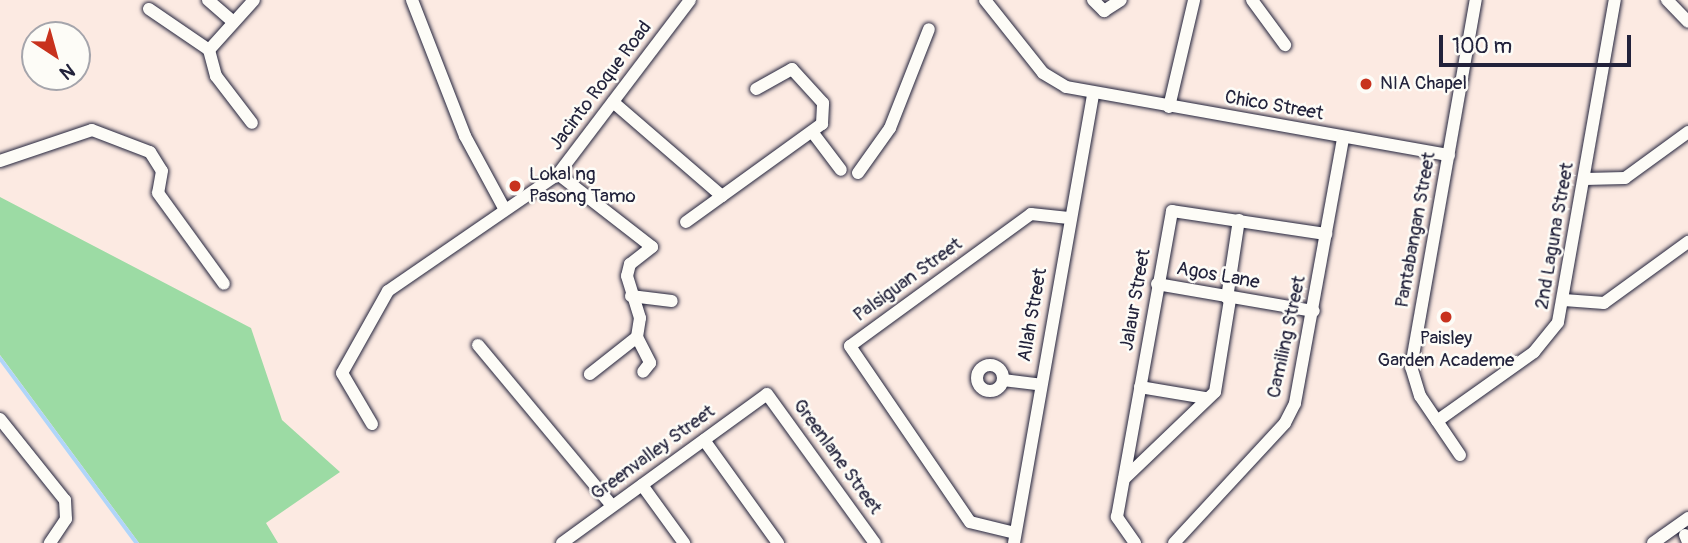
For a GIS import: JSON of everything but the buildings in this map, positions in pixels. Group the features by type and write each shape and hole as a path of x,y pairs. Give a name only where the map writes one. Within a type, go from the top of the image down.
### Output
{"street":[{"path":"208,0 233,22"},
{"path":"209,50 254,0"},
{"path":"412,0 465,136 504,208"},
{"name":"Jacinto Roque Road","path":"372,424 342,373 381,302 397,281 558,174 690,0"},
{"name":"Chico Street","path":"985,0 1043,73 1093,94 1343,139 1449,155"},
{"path":"1093,0 1104,11 1121,0"},
{"path":"1169,107 1194,0"},
{"path":"1252,0 1285,45"},
{"name":"Pantabangan Street","path":"1460,455 1414,385 1411,367 1476,0"},
{"name":"2nd Laguna Street","path":"1437,421 1545,342 1564,300 1615,0"},
{"path":"1667,0 1688,22"},
{"path":"149,9 209,50 216,76 252,123"},
{"path":"858,173 890,128 929,29"},
{"path":"686,222 813,133 826,113 803,76 792,69 756,89"},
{"name":"Allah Street","path":"1014,538 1093,94"},
{"path":"613,102 722,196"},
{"path":"0,161 92,130 150,152 162,171 158,193 225,284"},
{"path":"1585,179 1625,178 1688,132"},
{"path":"813,133 841,170"},
{"name":"Camiling Street","path":"1174,543 1285,423 1314,311 1343,139"},
{"path":"558,174 652,247 630,264 631,296 640,318 637,337 650,363 643,372"},
{"name":"Jalaur Street","path":"1135,543 1116,517 1172,211 1326,234"},
{"name":"Palsiguan Street","path":"1014,538 970,522 850,346 1031,214 1069,218"},
{"path":"1124,479 1206,398 1219,373 1239,220"},
{"path":"1564,300 1604,303 1688,243"},
{"name":"Agos Lane","path":"1157,284 1314,311"},
{"path":"631,296 672,301"},
{"path":"590,374 637,337"},
{"path":"478,345 612,506"},
{"path":"1003,380 1041,384"},
{"path":"1140,387 1206,398"},
{"name":"Greenvalley Street","path":"562,543 767,394"},
{"name":"Greenlane Street","path":"767,394 876,543"},
{"path":"0,419 65,500 66,519 50,543"},
{"path":"704,440 778,543"},
{"path":"642,485 684,543"},
{"path":"1653,543 1688,519"}],"green space":[{"path":"0,197 251,328 282,420 340,472 266,523 278,543 139,543 0,355"}],"waterway":[{"path":"0,358 137,543"}],"place":[{"name":"NIA Chapel","path":"1366,84"},
{"name":"Lokal ng Pasong Tamo","path":"515,186"},
{"name":"Paisley Garden Academe","path":"1446,317"}]}
